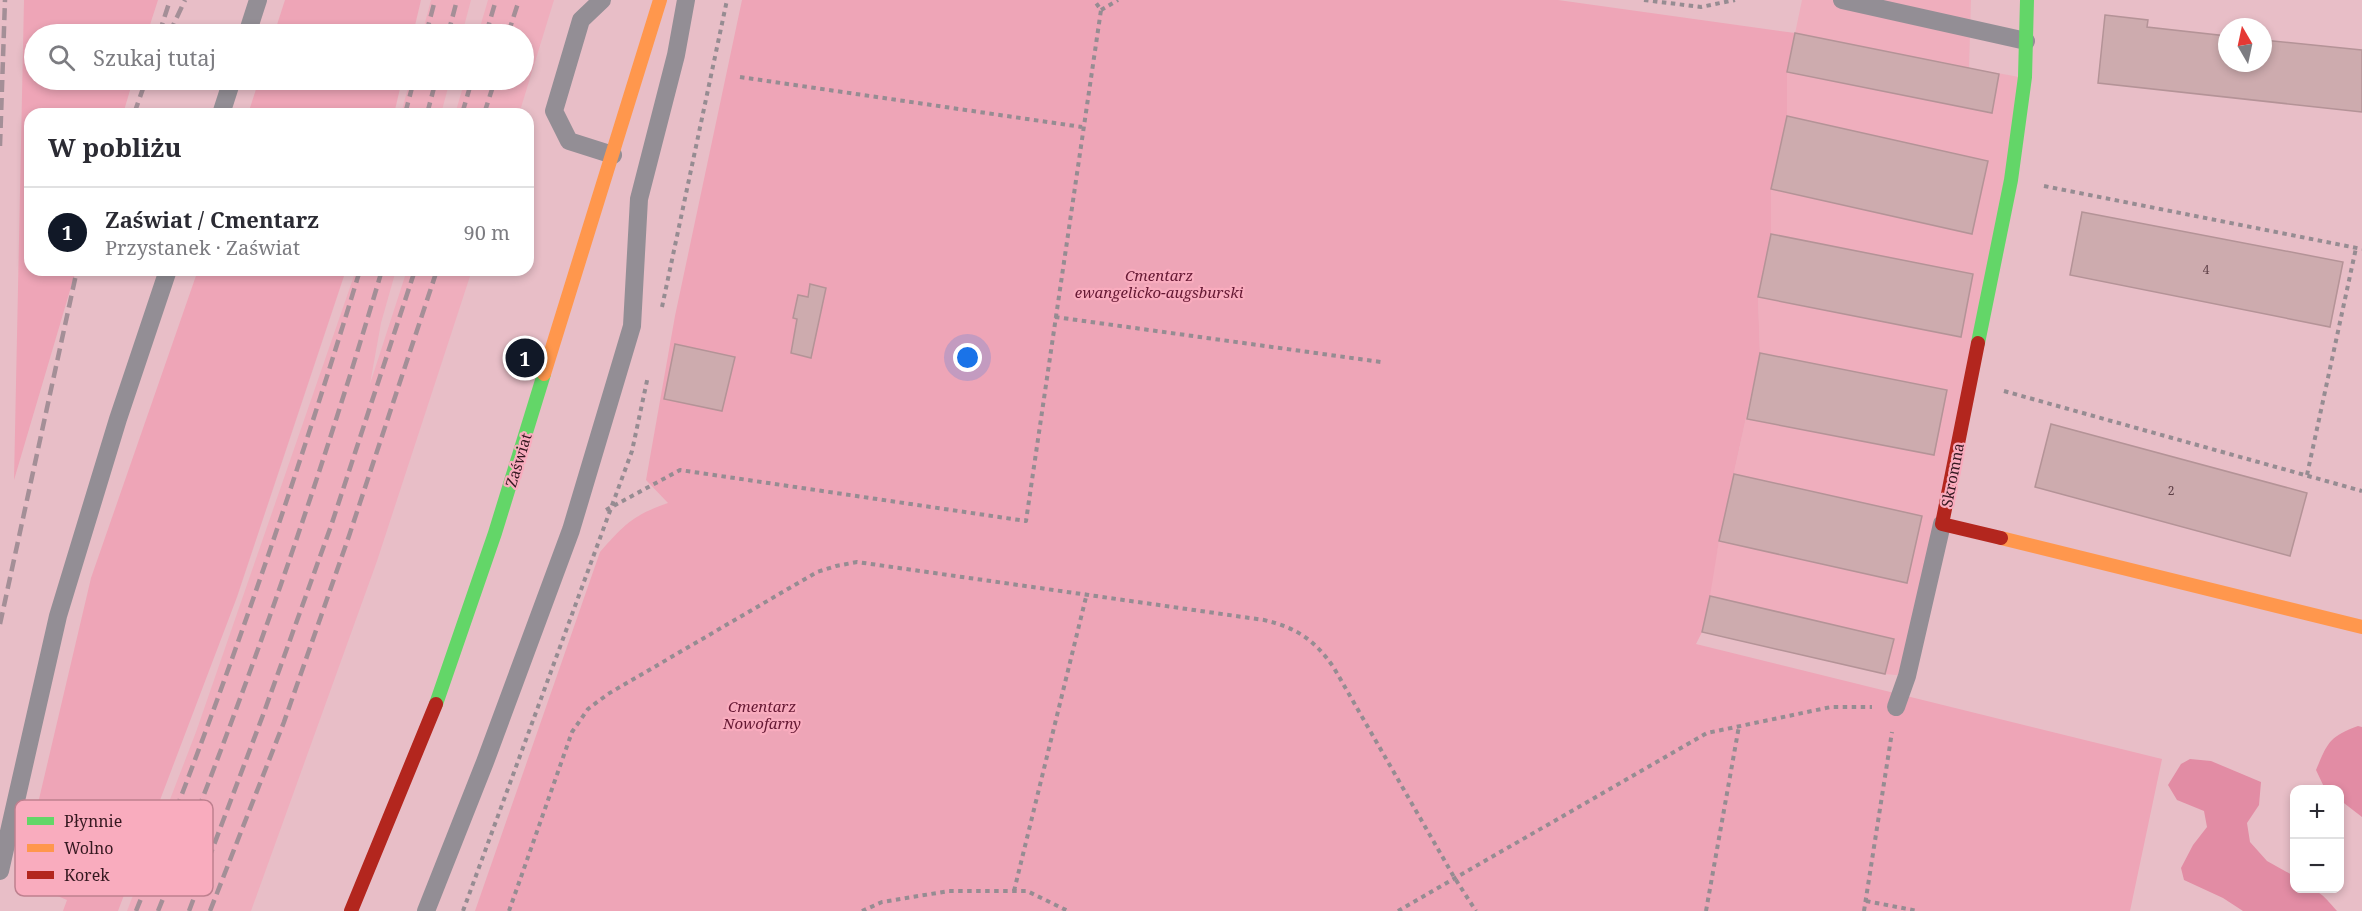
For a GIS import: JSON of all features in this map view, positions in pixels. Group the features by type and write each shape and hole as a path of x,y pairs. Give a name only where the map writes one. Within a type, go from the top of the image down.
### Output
{"street":[{"name":"Zaświat","path":"351,911 425,734 455,653 495,533 660,0"},
{"name":"Skromna","path":"2027,0 2025,78 2011,180 1942,524 2362,627"}],"lane":[{"path":"250,24 258,0"},
{"path":"602,0 581,20 554,111 569,141 613,154"},
{"path":"426,911 485,762 571,530 632,326 639,199 676,55 686,0"},
{"path":"1842,0 2026,41"},
{"path":"223,108 229,90"},
{"path":"16,800 57,616 118,419 166,276"},
{"path":"1896,707 1907,676 1942,524"},
{"path":"0,871 15,804"}],"path":[{"path":"571,530 680,471 1026,521 1082,127 1101,10 1094,0"},
{"path":"1101,10 1118,0"},
{"path":"1644,0 1701,7 1736,0"},
{"path":"740,77 1082,127"},
{"path":"2011,180 2362,249"},
{"path":"2307,475 2356,248"},
{"path":"1055,317 1381,362"},
{"path":"1971,382 2362,491"},
{"path":"509,911 572,732 588,709 608,694 699,639 817,572 857,562 1087,593 1286,625 1312,641 1334,668 1454,877 1476,911"},
{"path":"1014,891 1087,593"},
{"path":"1398,911 1707,733 1831,707 1896,707 1864,911"},
{"path":"1706,911 1739,726"},
{"path":"862,911 882,902 948,891 1027,891 1068,911"},
{"path":"1866,901 1918,911"}],"shaded area":[{"path":"431,0 471,0 465,24 425,24"},
{"path":"488,0 554,0 534,65 534,24 481,24"},
{"path":"1802,0 1971,0 1969,68 2025,78 1907,676 1885,674 1702,632 1719,541 1760,354 1758,297 1771,234 1771,189 1787,116 1787,72"},
{"path":"407,90 447,90 443,108 403,108"},
{"path":"462,90 526,90 521,108 457,108"},
{"path":"354,276 394,276 381,323 370,384 405,276 470,276 377,561 251,911 127,911 133,896 213,896 213,800 170,800 196,732"},
{"path":"2358,726 2362,727 2362,817 2344,803 2344,785 2323,785 2316,770 2331,742"},
{"path":"2190,759 2211,761 2261,782 2259,805 2247,823 2250,842 2267,861 2290,874 2290,893 2319,893 2337,911 2243,911 2223,898 2184,880 2181,868 2193,845 2207,827 2204,811 2177,800 2168,785 2181,764"}],"green space":[{"path":"24,0 158,0 150,24 24,24 24,90 130,90 125,108 24,108 24,276 74,276 14,480"},
{"path":"285,0 421,0 415,24 277,24"},
{"path":"742,0 1558,0 1795,33 1787,72 1787,116 1771,189 1771,234 1758,297 1760,354 1719,541 1710,596 1702,632 1696,644 2162,759 2130,911 475,911 600,552 630,522 668,503 646,480 675,316"},
{"path":"256,90 400,90 395,108 250,108"},
{"path":"196,276 344,276 237,597 160,800 39,800 91,578"},
{"path":"58,896 124,896 118,911 63,911 67,900"}],"building":[{"path":"2105,15 2148,20 2147,27 2218,35 2218,72 2272,72 2272,41 2362,50 2362,112 2098,83"},
{"path":"1795,33 1999,74 1992,113 1787,72"},
{"path":"1787,116 1988,161 1972,234 1771,189"},
{"path":"2082,212 2343,262 2330,327 2070,275"},
{"path":"1771,234 1973,274 1961,337 1758,297"},
{"path":"810,284 826,288 811,358 791,353 797,319 793,318 798,295 808,297"},
{"path":"675,344 735,357 722,411 664,399"},
{"path":"1760,353 1947,390 1934,455 1747,419"},
{"path":"2051,424 2307,493 2290,556 2035,487"},
{"path":"1734,474 1922,516 1907,583 1719,541"},
{"path":"1710,596 1894,639 1885,674 1702,632"}],"railway":[{"path":"0,146 5,0"},
{"path":"162,24 170,0"},
{"path":"174,24 185,0"},
{"path":"429,24 435,0"},
{"path":"451,24 457,0"},
{"path":"489,24 496,0"},
{"path":"511,24 519,0"},
{"path":"136,108 142,90"},
{"path":"407,108 411,90"},
{"path":"429,108 433,90"},
{"path":"464,108 469,90"},
{"path":"486,108 492,90"},
{"path":"0,624 76,276"},
{"path":"180,800 255,593 358,276"},
{"path":"202,800 278,593 332,432 380,276"},
{"path":"213,847 331,526 413,276"},
{"path":"210,911 284,722 349,536 435,276"},
{"path":"136,911 142,896"},
{"path":"158,911 164,896"},
{"path":"189,911 195,896"}],"traffic: fast":[{"path":"1978,343 2011,180 2025,77 2027,0"},
{"path":"436,704 495,533 544,374"}],"traffic: slow":[{"path":"544,374 660,0"},
{"path":"2001,538 2362,627"}],"traffic: jam":[{"path":"1978,343 1942,524 2001,538"},
{"path":"351,911 436,704"}],"place":[{"name":"Zaświat / Cmentarz","path":"525,358"}],"park label":[{"name":"Cmentarz ewangelicko-augsburski","path":"1159,284"},
{"name":"Cmentarz Nowofarny","path":"762,714"}]}
